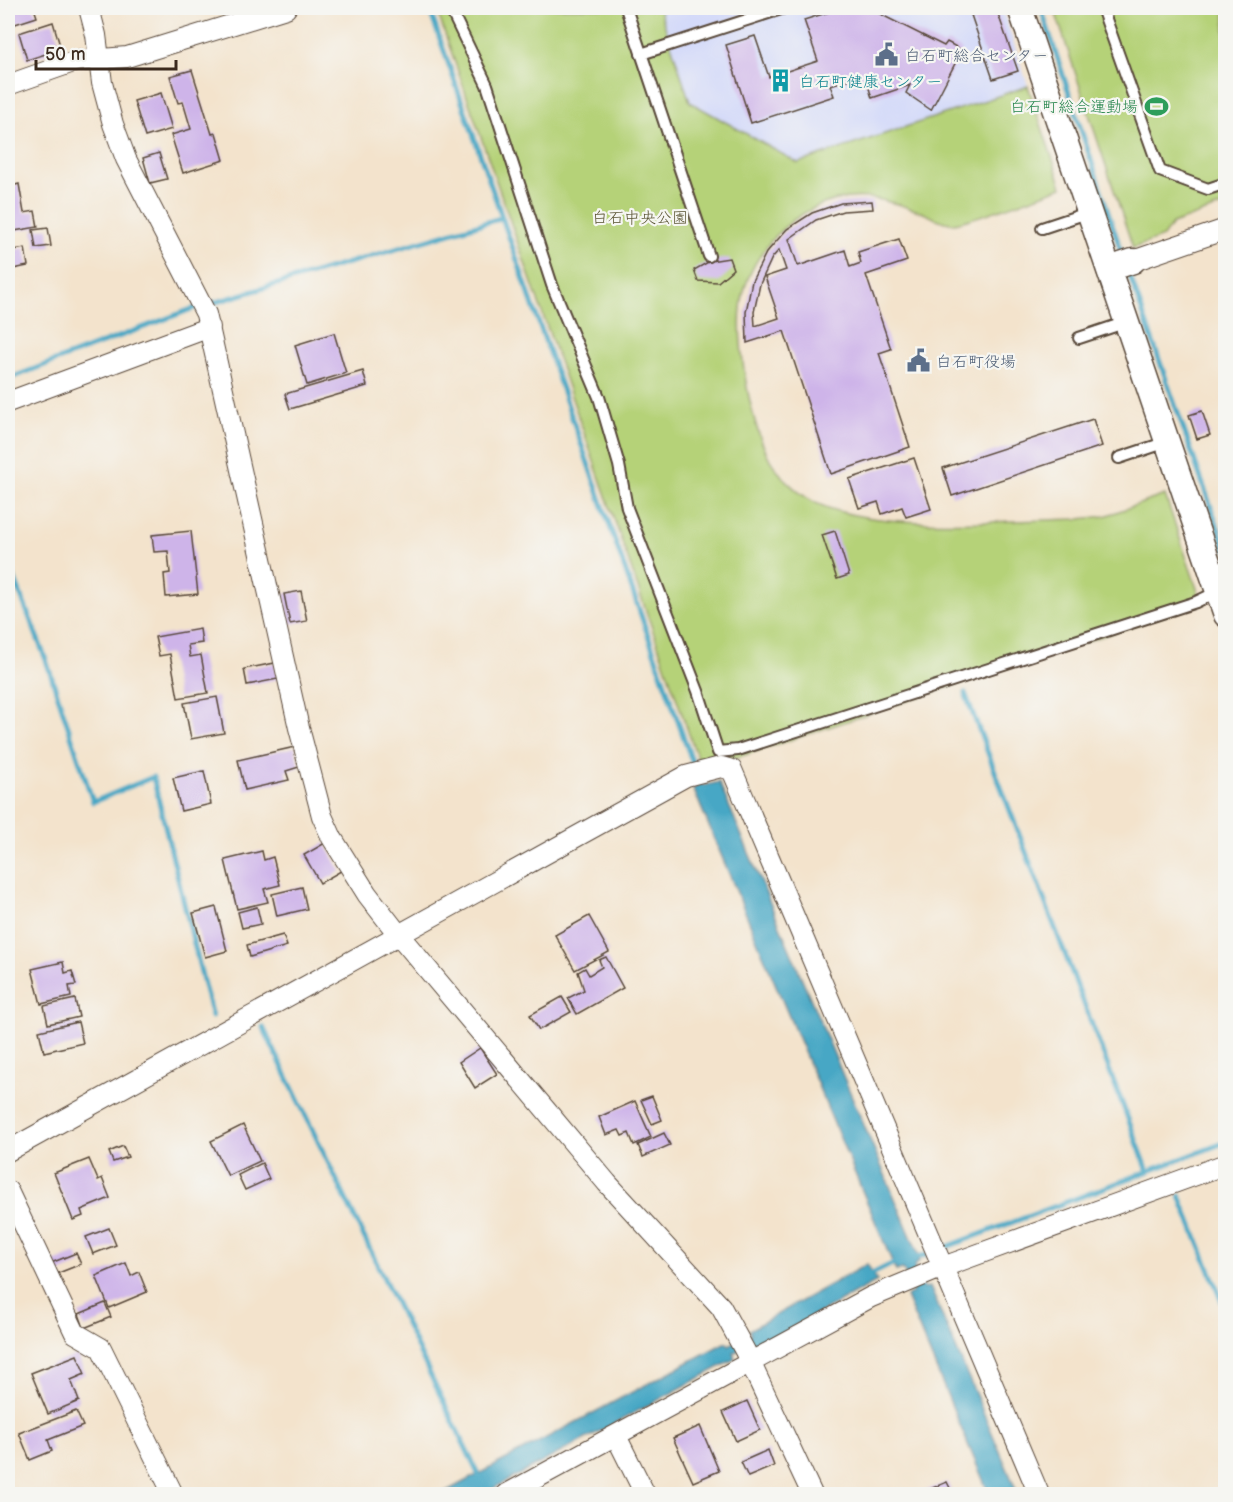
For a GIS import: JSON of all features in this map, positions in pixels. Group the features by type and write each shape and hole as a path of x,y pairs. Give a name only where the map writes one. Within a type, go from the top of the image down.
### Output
{"street":[{"path":"88,8 113,124 126,159 206,313 299,728 322,816 332,838 367,894 398,934 607,1183 721,1307 812,1494"},
{"path":"8,85 76,61 127,57 286,8"},
{"path":"1020,8 1090,212 1120,265 1127,322 1226,615"},
{"path":"1120,265 1226,229"},
{"path":"8,402 206,313"},
{"path":"8,1151 686,776 705,769 721,767 732,770 1039,1494"},
{"path":"507,1494 616,1436 744,1351 943,1267 1226,1164"},
{"path":"8,1191 75,1333 101,1348 173,1494"},
{"path":"616,1436 645,1494"}],"lane":[{"path":"450,8 488,85 552,285 599,397 619,465 627,508 698,691 718,752 738,750 1196,602 1217,592"},
{"path":"626,8 709,256"},
{"path":"641,54 784,8"},
{"path":"1102,8 1160,171 1208,189 1226,183"},
{"path":"1042,228 1090,212"},
{"path":"1079,338 1127,322"},
{"path":"1119,458 1167,442"}],"shaded area":[{"path":"658,8 1002,8 1028,86 798,163 690,103"}],"green space":[{"name":"白石中央公園","path":"436,8 659,8 690,102 798,163 1028,86 1062,187 986,214 950,223 880,200 853,197 840,199 812,209 798,217 774,237 755,263 741,308 743,362 755,422 771,462 790,485 823,506 850,514 880,519 949,523 1080,519 1105,516 1165,495 1202,603 736,758 698,760"},
{"name":"白石町総合運動場","path":"1054,8 1225,8 1225,205 1172,224 1163,237 1133,248"}],"water":[{"path":"719,782 918,1253 919,1261 914,1267 923,1288 930,1287 1018,1494 989,1494 906,1297 913,1292 903,1269 896,1271 693,788"},
{"path":"867,1264 877,1281 758,1347 755,1342 733,1353 735,1359 483,1494 441,1494 726,1342 729,1345 751,1334 749,1330"}],"building":[{"path":"8,8 34,8 37,17 9,26"},
{"name":"白石町総合センター","path":"842,8 868,8 944,46 947,42 962,50 931,110 906,93 910,85 872,98 868,85 854,78 830,85 834,96 751,123 726,45 755,36 769,77 818,61 804,20"},
{"path":"996,8 1018,71 993,79 971,15"},
{"path":"53,22 61,49 27,60 19,33"},
{"path":"192,70 212,134 216,133 224,160 183,173 171,135 191,129 183,102 178,103 170,76"},
{"path":"161,93 172,129 145,137 134,101"},
{"path":"159,153 167,179 150,183 143,158"},
{"path":"19,184 24,213 35,211 38,227 8,232 8,187"},
{"path":"872,201 873,209 843,211 816,220 789,239 798,266 845,250 850,267 861,263 858,252 899,239 907,261 866,275 891,349 879,353 910,447 831,474 784,331 747,343 746,312 752,281 766,253 787,229 812,213 841,203","holes":["779,250 786,270 765,277 779,318 755,326 754,312 760,284 772,258"]},
{"path":"48,228 51,246 36,248 33,230"},
{"path":"25,248 28,266 8,270 8,251"},
{"path":"729,258 733,269 718,282 698,281 694,270 710,261"},
{"path":"334,333 346,373 307,385 295,345"},
{"path":"363,371 367,386 290,409 285,394"},
{"path":"1202,411 1210,435 1197,439 1189,415"},
{"path":"1093,419 1102,446 952,496 943,468"},
{"path":"914,458 931,509 906,517 902,507 882,514 878,502 859,508 849,479"},
{"path":"191,531 198,594 166,597 164,574 170,573 168,551 154,552 152,535"},
{"path":"835,531 849,575 837,579 822,535"},
{"path":"301,591 307,621 290,624 284,594"},
{"path":"200,629 202,643 188,645 190,657 201,655 208,693 178,698 170,654 159,656 155,637"},
{"path":"275,663 278,679 247,685 244,669"},
{"path":"217,697 224,733 191,739 184,703"},
{"path":"295,747 299,767 286,771 289,780 245,790 238,760"},
{"path":"204,771 211,804 181,811 173,778"},
{"path":"325,843 341,871 320,883 304,855"},
{"path":"262,851 264,860 273,857 280,885 264,889 268,902 237,909 225,860"},
{"path":"302,887 307,909 277,916 272,894"},
{"path":"216,907 227,951 205,957 193,913"},
{"path":"257,907 261,924 242,928 238,912"},
{"path":"589,916 609,952 575,970 555,935"},
{"path":"283,935 287,946 250,957 247,945"},
{"path":"606,957 623,988 577,1014 568,998 584,990 578,972 585,968 589,975 602,967 599,960"},
{"path":"63,962 65,973 72,971 76,985 69,986 71,997 41,1004 32,969"},
{"path":"562,997 571,1012 539,1030 530,1015"},
{"path":"75,999 79,1017 48,1024 44,1006"},
{"path":"78,1022 83,1043 44,1052 39,1031"},
{"path":"480,1048 497,1074 475,1088 459,1062"},
{"path":"652,1096 662,1120 652,1124 641,1100"},
{"path":"635,1101 651,1137 634,1145 629,1133 622,1136 619,1130 606,1135 599,1117"},
{"path":"243,1125 260,1161 228,1176 211,1141"},
{"path":"664,1133 670,1145 643,1157 638,1145"},
{"path":"123,1146 128,1157 113,1162 109,1152"},
{"path":"89,1159 98,1180 102,1178 110,1198 81,1210 83,1216 73,1220 54,1173"},
{"path":"262,1163 269,1179 245,1190 238,1175"},
{"path":"109,1228 116,1245 93,1254 86,1237"},
{"path":"76,1253 81,1264 56,1274 51,1263"},
{"path":"126,1263 131,1276 139,1272 147,1292 109,1308 96,1276"},
{"path":"105,1303 111,1317 84,1328 79,1314"},
{"path":"77,1355 85,1374 71,1380 79,1401 48,1414 31,1373"},
{"path":"747,1401 760,1430 736,1441 723,1412"},
{"path":"76,1411 83,1426 48,1440 52,1451 30,1460 19,1433"},
{"path":"700,1426 719,1471 693,1482 673,1438"},
{"path":"768,1450 774,1466 748,1477 741,1462"},
{"path":"947,1482 953,1494 918,1494"}],"waterway":[{"path":"429,8 702,790"},
{"path":"1041,8 1123,257"},
{"path":"206,305 501,218"},
{"path":"1127,268 1226,550"},
{"path":"8,379 197,307"},
{"path":"8,562 46,660 93,802 153,777 212,1017"},
{"path":"965,693 1148,1171"},
{"path":"263,1027 481,1480"},
{"path":"944,1248 1226,1142"},
{"path":"1180,1196 1226,1311"},
{"path":"913,1258 926,1255"},
{"path":"866,1277 898,1261"}],"place":[{"name":"白石町総合センター","path":"887,55"},
{"name":"白石町健康センター","path":"781,81"},
{"name":"白石町総合運動場","path":"1156,106"},
{"name":"白石町役場","path":"918,361"}]}
